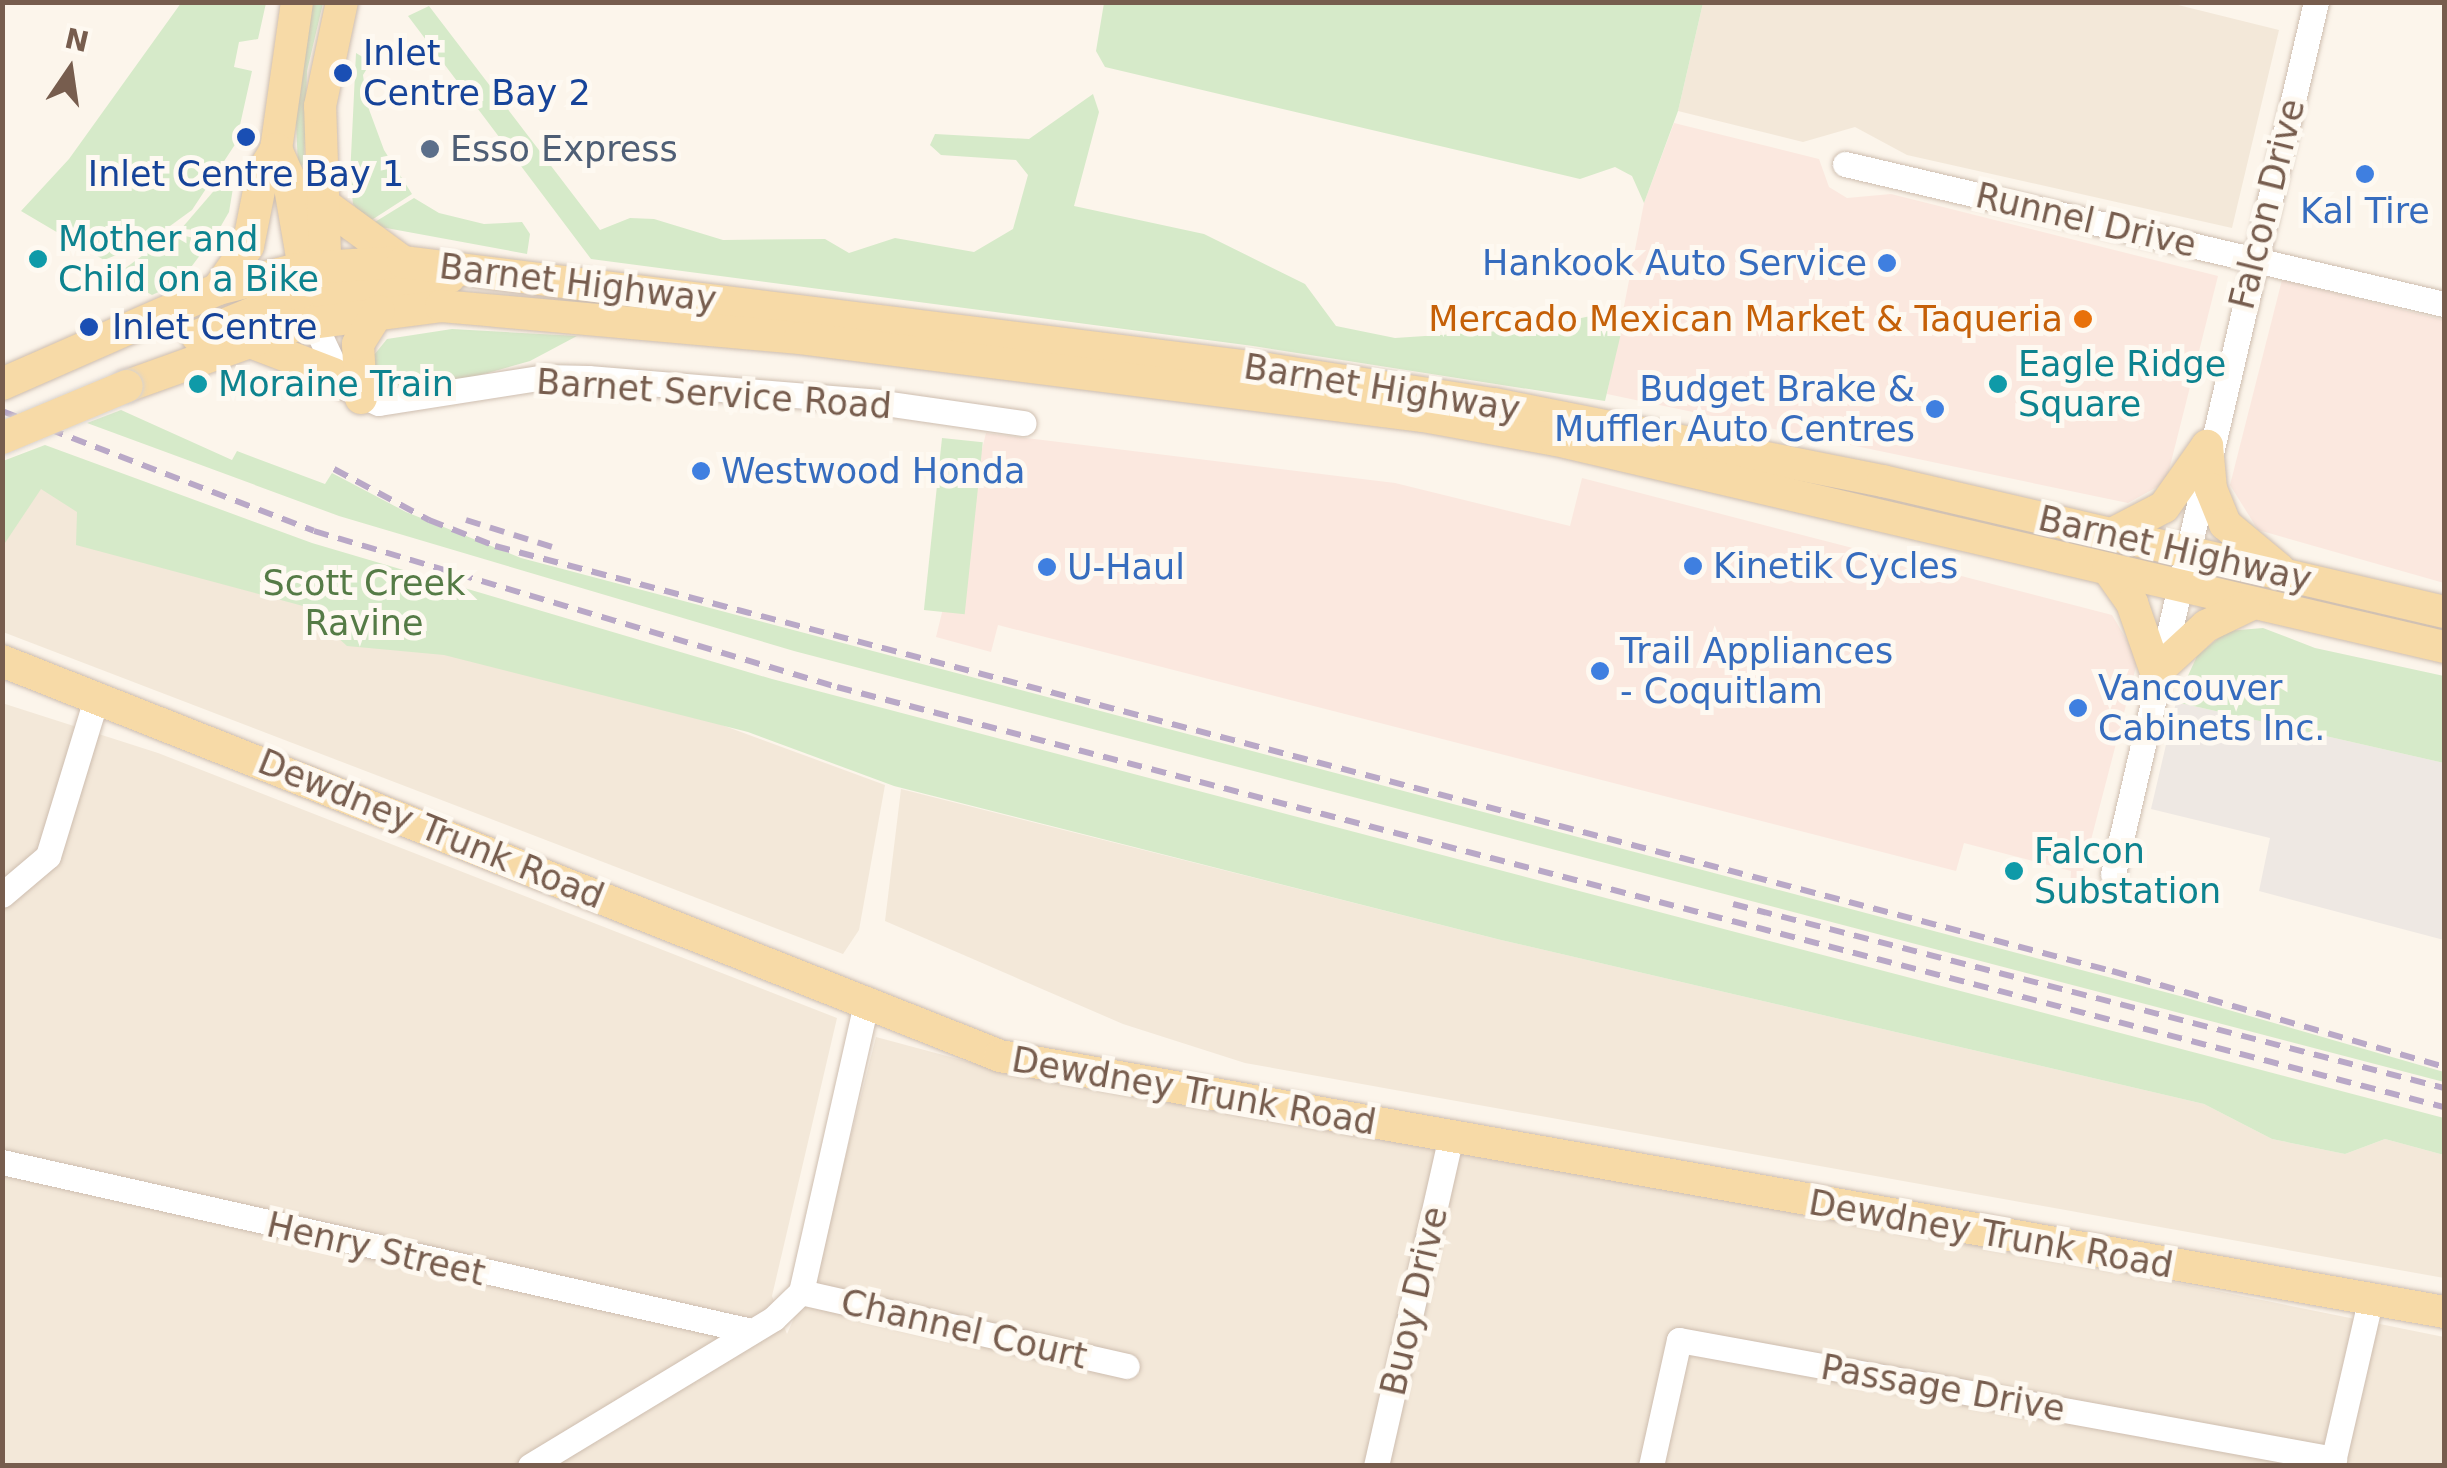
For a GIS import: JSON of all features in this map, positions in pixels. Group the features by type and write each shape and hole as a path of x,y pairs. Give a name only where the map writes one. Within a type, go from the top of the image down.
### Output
{"main road":[{"path":"218,289 248,246 262,171 276,150 297,2"},
{"path":"318,300 320,106 342,2"},
{"path":"276,150 288,176 318,300"},
{"path":"320,202 402,262"},
{"name":"Barnet Highway","path":"318,300 402,262 1399,388 1763,455 2444,612"},
{"path":"2,438 116,381 318,300 478,271"},
{"path":"2,384 218,289 318,300"},
{"path":"2,421 245,340 318,300"},
{"name":"Barnet Highway","path":"318,300 378,311 441,306 556,312 1423,416 1628,455 2444,647"},
{"path":"360,398 358,344 378,311"},
{"path":"245,340 334,374"},
{"path":"2114,534 2164,507 2208,446"},
{"path":"2208,446 2211,489 2226,524 2286,574"},
{"path":"2108,568 2132,603 2156,672 2206,626 2254,603"},
{"name":"Dewdney Trunk Road","path":"2,661 1000,1056 2370,1302 2444,1312"}],"street":[{"name":"Falcon Drive","path":"2112,874 2251,258 2316,2"},
{"name":"Runnel Drive","path":"1845,164 2444,304"},
{"path":"318,300 334,374 360,398"},
{"name":"Barnet Service Road","path":"360,398 423,400 545,377 588,378 876,402 1023,423"},
{"path":"2,895 48,856 98,696"},
{"path":"530,1466 751,1331 801,1292 866,1004"},
{"name":"Buoy Drive","path":"1376,1466 1451,1137"},
{"name":"Henry Street","path":"2,1162 751,1331"},
{"name":"Channel Court","path":"801,1292 1127,1366"},
{"path":"2333,1462 2370,1302"},
{"name":"Passage Drive","path":"1652,1466 1679,1340 2333,1462"}],"shaded area":[{"path":"2166,2 2279,30 2232,228 1907,155 1855,127 1803,142 1678,111 1703,3"},
{"path":"1674,123 1819,159 1829,187 1847,198 1891,194 2218,276 2166,482 2128,503 1607,394 1644,203"},
{"path":"2282,280 2444,320 2444,583 2258,530 2230,485"},
{"path":"986,433 1395,483 1570,526 1582,478 2112,615 2138,659 2078,890 2070,888 2071,871 1964,843 1956,871 998,625 991,652 936,637"},
{"path":"22,467 885,785 859,930 843,954 3,632 3,524"},
{"path":"2176,702 2444,763 2444,940 2259,891 2270,838 2151,809"},
{"path":"2,703 158,753 837,1018 772,1296 787,1334 819,1261 876,1037 999,1070 1897,1226 2444,1337 2444,1465 3,1465"},
{"path":"901,789 1501,940 2204,1104 2272,1139 2345,1154 2385,1139 2444,1155 2444,1278 1245,1063 1123,1024 885,921"}],"green space":[{"path":"181,3 266,3 258,39 239,42 234,67 252,71 236,143 192,210 148,242 104,260 21,211 69,159"},
{"path":"311,3 323,3 307,71 304,165 298,166 296,122"},
{"path":"1104,3 1703,3 1678,111 1644,203 1632,176 1615,167 1580,179 1105,67 1096,51"},
{"path":"429,6 600,230 630,218 654,219 723,240 825,239 849,253 895,238 974,252 1013,229 1028,175 1016,160 941,155 930,145 935,134 1029,139 1093,94 1099,112 1074,206 1204,234 1305,284 1336,326 1395,338 1531,329 1627,308 1605,401 1253,346 591,259 408,16"},
{"path":"356,53 371,62 363,75 367,104 384,150 412,194 367,223 353,204 350,177"},
{"path":"237,164 229,212 218,231 181,229"},
{"path":"414,198 439,213 484,224 522,222 530,234 527,254 370,225"},
{"path":"173,233 210,242 179,283 152,295 116,275"},
{"path":"452,329 577,336 530,361 459,381 403,389 375,366 374,355 387,339"},
{"path":"121,410 232,460 237,451 325,484 332,473 406,512 521,558 2180,996 2444,1072 2444,1082 794,651 339,516 87,423"},
{"path":"942,438 983,442 965,614 924,610"},
{"name":"Scott Creek Ravine","path":"45,445 312,543 772,679 2444,1118 2444,1155 2385,1139 2345,1154 2272,1139 2204,1104 1501,940 894,786 748,732 444,655 347,646 303,606 76,545 77,512 41,489 3,546 3,461"},
{"path":"2263,628 2315,648 2444,676 2444,763 2176,702 2197,656 2227,631"}],"railway":[{"path":"2,411 314,531 837,687 2444,1107"},
{"path":"334,469 429,520 495,546 2112,971 2444,1067"},
{"path":"466,520 552,547"},
{"path":"1733,904 2444,1088"}],"place":[{"name":"Inlet Centre Bay 2","path":"343,73"},
{"name":"Inlet Centre Bay 1","path":"246,137"},
{"name":"Esso Express","path":"430,149"},
{"name":"Kal Tire","path":"2365,174"},
{"name":"Mother and Child on a Bike","path":"38,259"},
{"name":"Hankook Auto Service","path":"1887,263"},
{"name":"Mercado Mexican Market & Taqueria","path":"2083,319"},
{"name":"Inlet Centre","path":"89,327"},
{"name":"Moraine Train","path":"198,384"},
{"name":"Eagle Ridge Square","path":"1998,384"},
{"name":"Budget Brake & Muffler Auto Centres","path":"1935,409"},
{"name":"Westwood Honda","path":"701,471"},
{"name":"Kinetik Cycles","path":"1693,566"},
{"name":"U-Haul","path":"1047,567"},
{"name":"Trail Appliances - Coquitlam","path":"1600,671"},
{"name":"Vancouver Cabinets Inc.","path":"2078,708"},
{"name":"Falcon Substation","path":"2014,871"}]}
